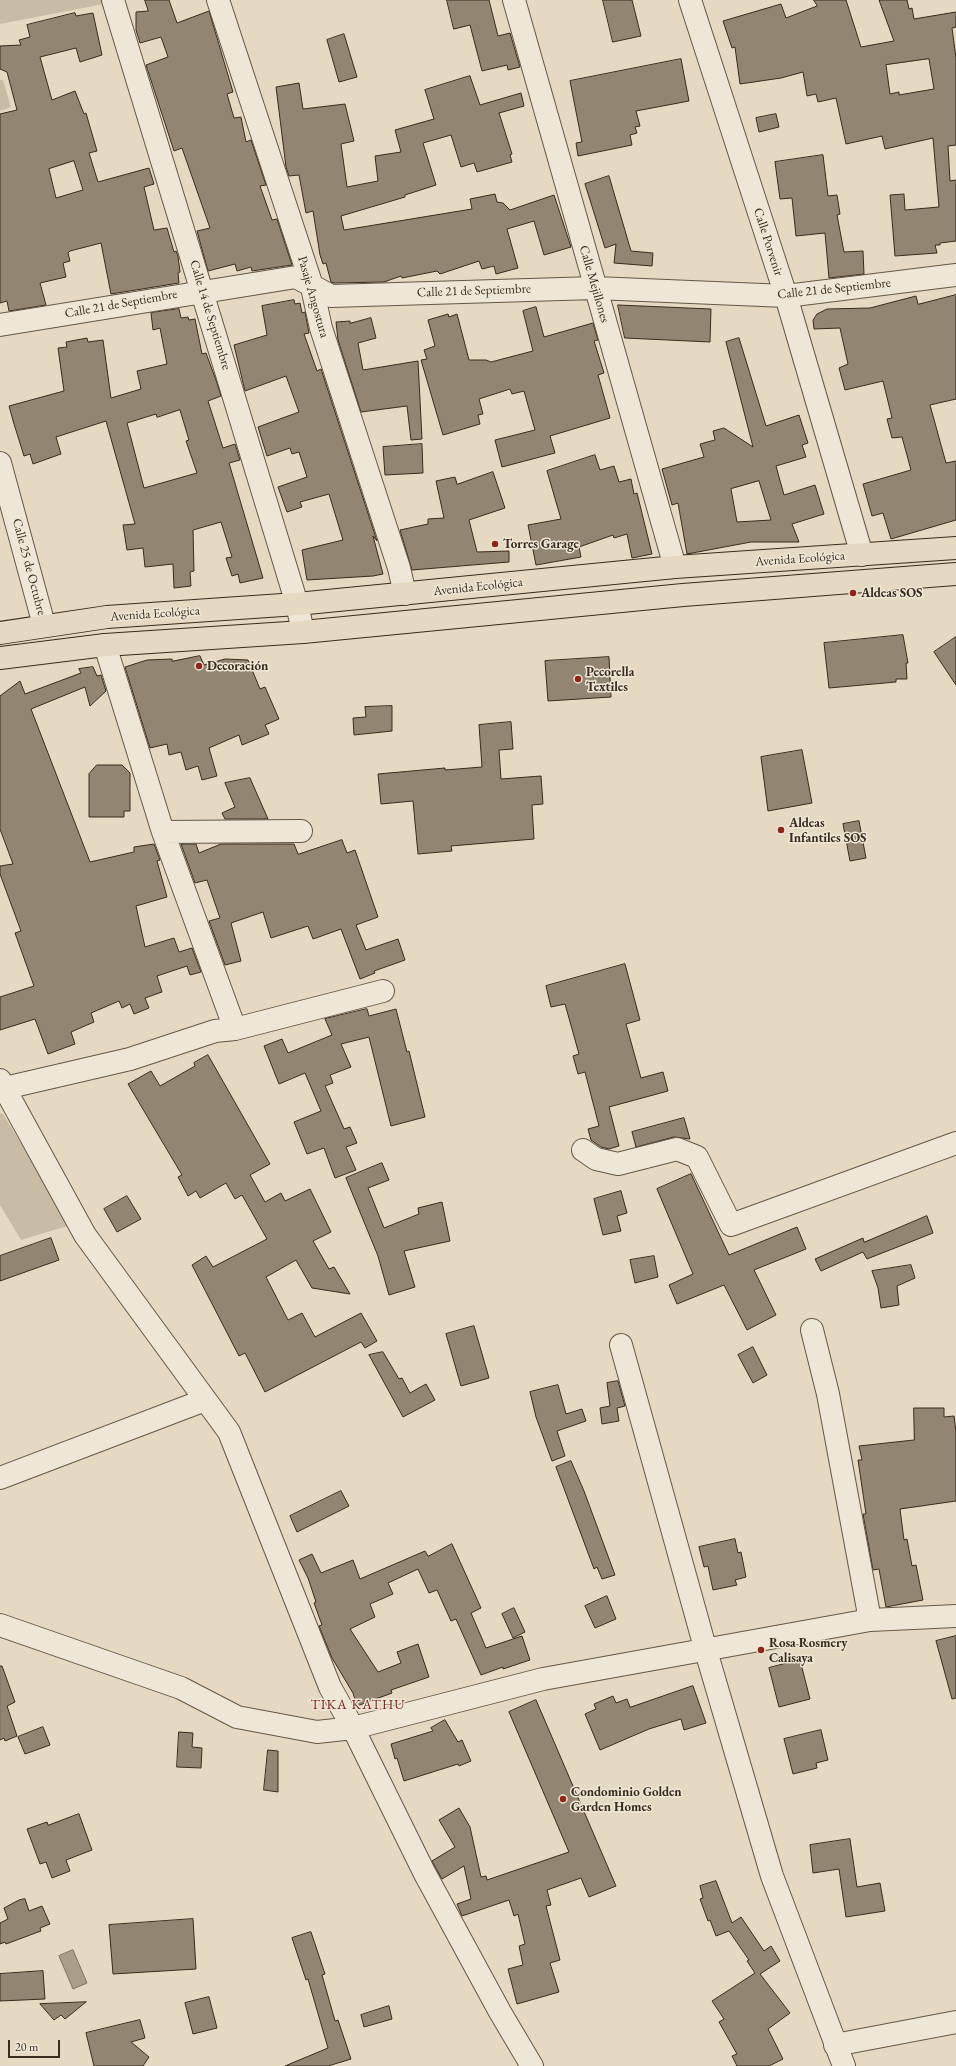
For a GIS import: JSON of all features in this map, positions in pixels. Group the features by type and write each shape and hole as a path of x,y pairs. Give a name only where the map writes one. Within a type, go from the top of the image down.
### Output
{"main road":[{"name":"Avenida Ecológica","path":"0,633 44,625 107,618 297,604 675,567 956,548"},
{"name":"Avenida Ecológica","path":"0,658 105,645 303,632 682,595 956,574"}],"street":[{"name":"Calle 14 de Septiembre","path":"113,0 297,604 303,632"},
{"name":"Pasaje Angostura","path":"218,0 311,283 321,328 399,568 405,594"},
{"name":"Calle Mejillones","path":"514,0 675,567"},
{"name":"Calle Porvenir","path":"690,0 786,296 862,555"},
{"name":"Calle 21 de Septiembre","path":"0,325 202,291 296,277 311,283 331,296 595,288 786,296 956,275"},
{"name":"Calle 25 de Octubre","path":"0,463 44,625"},
{"path":"105,645 163,832 235,1029"},
{"path":"163,832 301,831"},
{"path":"383,991 235,1029 215,1031 130,1059 2,1085 85,1235 229,1432 330,1687 353,1728 424,1872 500,2012 532,2066"},
{"path":"583,1150 596,1159 618,1164 677,1149 697,1157 731,1225 956,1143"},
{"path":"812,1330 828,1394 870,1620"},
{"path":"621,1345 706,1651 772,1876 844,2066"},
{"path":"0,1478 205,1400"},
{"path":"0,1625 181,1688 237,1717 317,1732 353,1728 543,1679 706,1651 870,1620 956,1616"},
{"path":"835,2045 956,2022"}],"shaded area":[{"path":"0,0 103,0 104,4 0,24"},
{"path":"0,80 3,80 11,107 0,111"},
{"path":"0,1113 3,1114 71,1225 21,1240 0,1205"},
{"path":"73,1950 87,1983 73,1989 59,1956"}],"building":[{"path":"145,0 169,0 177,23 209,11 233,92 227,94 234,118 241,117 246,142 251,140 266,185 260,186 272,220 277,219 292,265 252,271 251,267 237,271 235,264 208,271 197,231 210,228 182,148 174,151 146,65 168,57 161,37 140,43 136,30 136,12 148,11"},
{"path":"447,0 489,0 498,36 510,33 520,67 508,70 507,65 482,71 470,25 454,29"},
{"path":"603,0 632,0 641,36 613,42"},
{"path":"814,0 846,0 861,47 894,41 879,0 907,0 909,9 912,8 914,19 956,12 956,27 952,28 956,58 956,145 948,146 950,181 956,180 956,241 935,245 937,253 895,256 890,195 904,194 905,210 939,207 933,138 885,149 882,136 846,144 836,98 818,102 816,94 807,96 803,72 781,78 740,84 735,47 732,48 723,21 781,4 786,18 817,6","holes":["929,59 934,89 899,95 899,92 890,94 886,65"]},
{"path":"75,13 76,16 93,13 102,55 80,62 76,48 40,57 52,100 75,91 84,114 86,113 97,151 89,153 98,182 149,168 154,184 144,187 154,230 167,228 174,252 176,251 178,256 180,272 178,273 179,283 111,294 101,243 70,251 68,253 70,261 63,263 66,277 40,283 46,305 9,311 7,301 0,303 0,114 17,110 7,72 0,69 0,46 21,45 19,40 30,37 27,25","holes":["74,161 83,190 56,198 49,169"]},
{"path":"344,34 357,77 339,82 327,40"},
{"path":"681,59 689,101 636,111 640,126 635,127 637,133 630,135 632,145 578,156 576,143 582,142 570,81"},
{"path":"470,76 480,105 521,93 524,106 499,113 512,154 510,155 512,162 477,172 474,163 461,167 451,135 423,143 436,185 405,195 405,197 341,216 344,230 472,209 470,199 495,194 497,202 503,203 510,210 554,195 571,247 544,255 534,221 507,229 518,268 496,274 494,266 482,269 479,261 440,274 437,271 402,278 401,276 384,282 331,282 326,263 323,264 320,255 313,211 306,213 299,175 289,176 286,167 276,87 299,83 303,109 345,104 354,141 341,144 347,187 378,181 375,156 401,152 395,130 434,119 425,90"},
{"path":"776,114 779,127 759,132 756,118"},
{"path":"823,155 828,196 837,195 840,214 837,215 844,252 863,251 864,274 829,278 825,233 796,236 792,198 780,199 775,162"},
{"path":"609,176 631,251 653,253 652,266 614,263 616,244 605,248 585,184"},
{"path":"956,295 956,399 930,405 946,463 956,461 956,520 891,539 883,513 872,516 863,484 911,470 902,437 892,438 887,419 892,418 883,381 845,390 839,368 848,364 840,328 814,329 813,320 817,314 827,309 870,308 916,296 918,304"},
{"path":"294,300 295,304 300,303 302,313 305,312 309,333 304,334 317,371 321,369 377,541 373,536 383,574 373,576 307,580 302,550 343,540 329,494 300,502 302,507 287,512 278,487 307,477 299,452 292,454 290,448 267,456 258,427 299,412 286,376 245,391 234,345 267,335 262,306"},
{"path":"618,305 711,309 710,342 625,338"},
{"path":"536,307 544,337 593,323 598,340 594,341 604,373 598,375 610,418 550,436 555,453 502,467 495,440 535,430 524,391 512,394 510,389 479,399 483,414 478,415 480,424 443,435 421,360 427,359 424,350 435,346 428,320 448,314 449,317 457,314 469,360 486,360 491,362 533,351 523,311"},
{"path":"179,309 181,318 188,317 189,320 195,319 202,354 206,353 221,396 208,401 223,448 235,444 240,460 229,463 263,578 240,583 238,574 232,576 226,558 232,557 221,522 193,530 194,571 190,572 191,586 174,588 173,564 145,567 143,548 127,550 123,525 135,524 106,421 56,437 61,454 33,464 30,454 24,456 9,406 64,391 58,348 67,347 66,342 87,338 88,342 103,340 111,398 141,389 137,371 167,364 160,328 153,330 151,313","holes":["180,410 189,440 186,441 197,473 144,488 127,423 156,414 157,417"]},
{"path":"371,318 376,338 358,343 363,370 418,361 422,439 411,440 407,406 361,412 338,340 336,322 350,321 350,323"},
{"path":"739,338 766,426 799,415 808,443 802,445 806,457 776,466 784,495 815,485 824,514 792,524 799,542 751,542 687,554 678,503 672,505 662,469 704,457 700,444 715,440 713,431 724,428 753,447 726,342","holes":["759,481 771,520 737,522 731,489"]},
{"path":"422,444 423,473 385,475 383,447"},
{"path":"595,455 600,470 614,466 619,482 631,479 634,494 637,493 652,554 632,558 627,534 614,538 613,535 579,547 581,557 536,565 528,525 561,519 547,471"},
{"path":"493,472 505,508 469,520 477,552 509,551 509,562 412,570 400,530 428,524 428,519 444,518 436,481 455,477 457,484"},
{"path":"903,635 908,663 906,663 907,679 896,679 896,682 829,688 824,643"},
{"path":"956,637 956,685 934,652"},
{"path":"200,656 204,665 225,659 248,660 260,689 265,687 279,719 265,725 269,734 242,745 239,735 209,748 217,776 202,780 198,766 186,770 181,752 169,755 167,744 150,748 125,667 147,660 172,659 172,661"},
{"name":"Pecorella Textiles","path":"609,657 611,697 548,701 545,661"},
{"path":"93,667 97,676 101,675 106,691 90,706 85,687 31,709 90,862 134,852 134,847 154,844 160,860 157,861 167,897 136,906 145,947 174,938 179,952 192,948 201,972 190,975 187,966 157,976 162,992 145,998 149,1008 134,1014 130,1004 122,1008 119,1001 91,1013 94,1022 71,1032 75,1044 48,1054 35,1019 0,1030 0,997 34,986 15,933 21,931 0,874 0,866 13,864 0,829 0,696 20,681 25,694 81,673 79,669"},
{"path":"392,706 392,731 354,735 353,718 366,717 365,707"},
{"path":"511,722 513,749 499,750 501,779 541,776 543,804 532,805 534,839 451,846 452,851 418,854 413,801 381,804 378,774 445,768 445,770 482,767 479,725"},
{"path":"802,750 812,803 768,811 761,757"},
{"path":"97,765 122,765 130,773 130,811 124,811 124,817 89,817 89,774"},
{"path":"250,778 268,819 225,819 222,813 235,807 225,783"},
{"path":"859,821 866,858 850,861 843,824"},
{"path":"342,840 347,853 355,850 378,917 356,925 366,950 398,939 405,960 374,971 375,973 360,979 341,929 313,939 308,926 271,938 263,912 231,923 241,961 225,965 209,921 220,918 207,880 195,883 181,844 196,844 199,853 221,844 294,844 298,854"},
{"path":"625,964 640,1020 626,1024 641,1078 663,1072 668,1091 609,1107 619,1146 609,1149 601,1147 591,1140 588,1129 599,1126 585,1072 578,1074 573,1056 579,1054 565,1004 551,1007 546,986"},
{"path":"367,1009 369,1016 396,1009 407,1052 409,1051 425,1117 391,1126 369,1037 341,1044 351,1067 330,1075 333,1083 325,1086 344,1129 350,1127 357,1143 346,1147 356,1170 335,1178 324,1148 307,1154 294,1122 321,1111 305,1073 279,1084 264,1046 282,1039 288,1053 332,1035 325,1019"},
{"path":"208,1055 270,1164 250,1175 265,1202 281,1193 285,1201 310,1189 331,1232 313,1241 329,1269 334,1267 350,1294 312,1288 296,1260 266,1277 288,1320 302,1313 315,1337 361,1313 377,1341 365,1348 361,1342 265,1392 245,1353 239,1356 192,1265 206,1256 213,1267 267,1239 242,1195 235,1199 226,1183 200,1198 196,1191 188,1196 178,1177 182,1175 128,1084 151,1071 160,1086 195,1066 194,1063"},
{"path":"684,1118 690,1139 674,1137 636,1147 632,1132"},
{"path":"382,1163 389,1180 368,1188 384,1228 419,1214 418,1208 442,1202 450,1241 404,1251 415,1287 389,1295 378,1256 346,1178"},
{"path":"691,1174 729,1255 797,1227 806,1249 754,1270 776,1315 747,1330 724,1285 677,1304 669,1285 693,1274 657,1189"},
{"path":"621,1191 627,1213 617,1216 621,1231 603,1235 594,1199"},
{"path":"127,1196 141,1219 117,1232 104,1209"},
{"path":"927,1216 933,1233 867,1259 863,1252 821,1271 815,1259 863,1238 864,1242"},
{"path":"51,1238 59,1260 0,1281 0,1256"},
{"path":"654,1256 658,1277 635,1283 630,1260"},
{"path":"911,1265 915,1278 897,1286 899,1305 881,1308 878,1288 872,1271"},
{"path":"474,1326 489,1378 461,1386 446,1334"},
{"path":"753,1347 767,1375 753,1383 738,1355"},
{"path":"383,1352 399,1379 402,1378 410,1393 426,1384 435,1400 403,1417 369,1355"},
{"path":"618,1381 625,1406 617,1408 619,1421 602,1424 600,1408 610,1406 607,1383"},
{"path":"558,1385 566,1414 582,1409 586,1421 557,1431 565,1456 552,1461 536,1417 530,1392"},
{"path":"914,1408 944,1408 944,1417 954,1416 956,1432 956,1501 900,1509 904,1540 907,1539 912,1566 916,1565 923,1600 886,1607 879,1569 873,1570 863,1514 866,1514 858,1460 862,1460 859,1446 914,1440"},
{"path":"571,1461 584,1491 615,1575 602,1579 597,1567 594,1569 556,1467"},
{"path":"341,1491 349,1506 297,1532 290,1516"},
{"path":"735,1539 738,1553 741,1552 746,1577 735,1580 737,1585 713,1590 708,1566 704,1567 699,1547"},
{"path":"452,1544 481,1608 471,1613 486,1648 522,1636 530,1660 503,1669 503,1667 481,1675 456,1619 451,1621 437,1590 429,1593 418,1569 388,1583 393,1594 370,1604 375,1617 350,1629 378,1672 401,1663 397,1652 418,1644 429,1677 391,1690 392,1693 357,1706 353,1693 332,1658 319,1626 322,1625 314,1603 316,1602 308,1578 299,1560 312,1554 321,1573 353,1560 360,1579 425,1551 428,1556"},
{"path":"607,1596 616,1619 595,1628 585,1606"},
{"path":"514,1608 525,1632 513,1638 502,1614"},
{"path":"956,1636 956,1698 952,1699 936,1641"},
{"path":"800,1660 810,1699 779,1707 769,1668"},
{"path":"0,1666 2,1666 15,1702 7,1706 17,1736 5,1741 4,1738 0,1740"},
{"path":"693,1686 706,1723 684,1730 681,1719 649,1729 600,1750 585,1714 596,1709 594,1704 613,1696 616,1703 627,1699 630,1707"},
{"path":"536,1700 616,1886 589,1897 581,1878 547,1890 551,1905 546,1906 560,1960 550,1963 559,1992 517,2004 508,1969 523,1965 519,1946 525,1944 518,1914 514,1916 509,1900 462,1916 457,1904 471,1899 464,1866 442,1879 432,1861 455,1847 439,1820 459,1808 470,1827 481,1877 486,1876 487,1880 569,1852 509,1712"},
{"path":"445,1720 458,1742 462,1740 471,1761 459,1766 458,1764 404,1781 391,1744 433,1731 431,1728"},
{"path":"43,1727 50,1745 25,1754 18,1737"},
{"path":"821,1730 828,1760 816,1763 817,1768 793,1774 784,1739"},
{"path":"179,1732 193,1733 192,1747 202,1748 201,1768 177,1767"},
{"path":"268,1750 278,1751 278,1792 264,1790"},
{"path":"79,1814 92,1850 66,1860 70,1871 52,1878 46,1862 40,1864 27,1829 47,1822 48,1825"},
{"path":"850,1839 857,1887 880,1883 885,1911 846,1917 839,1869 813,1873 810,1845"},
{"path":"716,1881 732,1923 741,1917 764,1951 771,1946 780,1961 760,1974 790,2013 768,2029 783,2059 769,2066 737,2066 732,2056 737,2054 719,2022 724,2019 712,2001 755,1973 747,1961 749,1960 729,1931 716,1936 710,1920 708,1921 700,1899 703,1898 700,1886"},
{"path":"25,1899 29,1911 42,1906 50,1924 40,1928 41,1931 6,1944 5,1942 0,1944 0,1923 8,1919 4,1908 19,1900"},
{"path":"193,1919 196,1969 113,1974 109,1925"},
{"path":"311,1932 325,1974 322,1975 335,2021 338,2020 351,2059 328,2066 285,2066 328,2048 308,1979 306,1980 292,1938"},
{"path":"43,1971 45,1999 0,2001 0,1974"},
{"path":"209,1997 217,2028 193,2034 185,2003"},
{"path":"86,2002 65,2019 61,2015 54,2020 40,2004"},
{"path":"389,2006 392,2019 364,2027 361,2015"},
{"path":"140,2020 145,2038 131,2042 149,2057 143,2066 94,2066 86,2033"}],"place":[{"name":"Torres Garage","path":"495,544"},
{"name":"Aldeas SOS","path":"853,593"},
{"name":"Decoración","path":"199,666"},
{"name":"Pecorella Textiles","path":"578,679"},
{"name":"Aldeas Infantiles SOS","path":"781,830"},
{"name":"Rosa Rosmery Calisaya","path":"761,1650"},
{"name":"Condominio Golden Garden Homes","path":"563,1799"}],"district":[{"name":"TIKA KATHU","path":"358,1705"}]}
